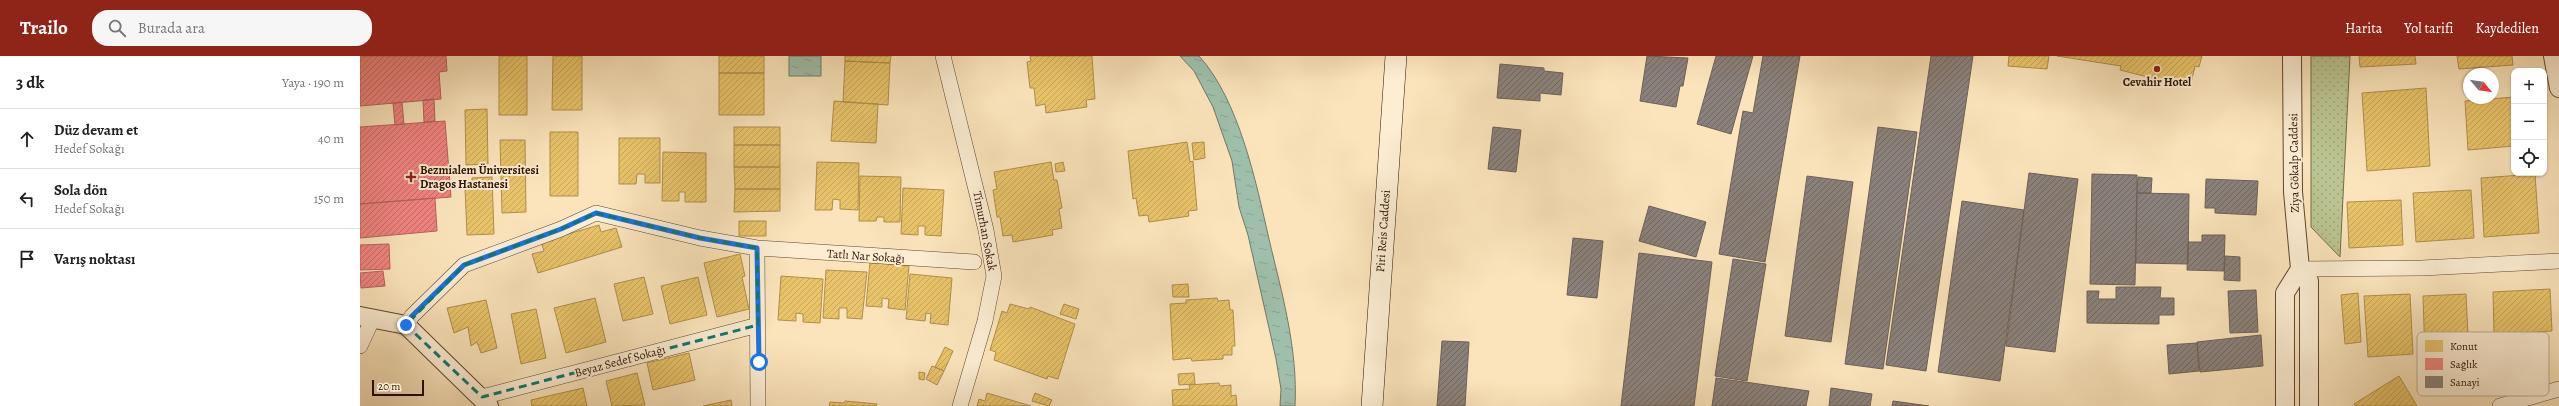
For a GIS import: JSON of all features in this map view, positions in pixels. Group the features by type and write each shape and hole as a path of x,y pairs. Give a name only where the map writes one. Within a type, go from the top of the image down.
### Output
{"main road":[{"name":"Piri Reis Caddesi","path":"1362,406 1379,141 1382,56"},
{"name":"Piri Reis Caddesi","path":"1372,406 1396,56"}],"street":[{"name":"Timurhan Sokak","path":"943,56 986,230 994,276 985,321 960,406"},
{"name":"Ziya Gökalp Caddesi","path":"2292,56 2293,192 2300,269 2309,281 2309,406"},
{"path":"2553,56 2559,88"},
{"name":"Tatlı Nar Sokağı","path":"406,325 412,316 464,265 561,229 596,213 700,238 757,248 974,262"},
{"path":"757,248 758,406"},
{"path":"2284,406 2285,293 2300,269 2422,268 2559,260"},
{"path":"360,346 367,317 406,325 486,402"},
{"name":"Beyaz Sedef Sokağı","path":"486,402 758,325"},
{"path":"2549,392 2559,389"},
{"path":"2500,406 2535,396"}],"highlighted area":[{"path":"596,213 700,238 757,248 758,325 482,397 406,325 464,265 561,229"}],"green space":[{"path":"2311,56 2350,56 2340,257 2311,227"}],"water":[{"path":"789,56 821,56 821,76 789,76"},
{"path":"1180,56 1199,56 1213,74 1225,95 1244,143 1252,168 1288,322 1294,364 1295,406 1280,406 1281,389 1276,359 1248,235 1239,207 1232,161 1213,107 1194,71"}],"building: Konut":[{"path":"499,56 527,56 527,115 499,115"},
{"path":"553,56 582,56 582,110 552,110"},
{"path":"719,56 764,56 764,73 719,73"},
{"path":"845,56 891,56 890,63 845,61"},
{"path":"1030,56 1092,56 1095,99 1086,100 1087,107 1046,113 1045,104 1036,106 1034,88 1030,88 1027,62 1031,61"},
{"path":"2009,56 2049,56 2047,69 2008,66"},
{"name":"Cevahir Hotel","path":"2057,56 2202,56 2199,67 2195,66 2191,83 2180,80 2179,85 2120,70 2121,66"},
{"path":"2359,56 2415,56 2416,64 2360,67"},
{"path":"2457,56 2512,56 2513,65 2459,69"},
{"path":"845,61 890,63 888,105 843,102"},
{"path":"719,73 764,73 764,115 719,115"},
{"path":"2426,88 2430,166 2367,171 2362,93"},
{"path":"2511,97 2511,146 2468,150 2465,104 2499,104 2499,98"},
{"path":"834,101 878,104 876,143 831,141"},
{"path":"487,109 488,164 466,165 465,110"},
{"path":"734,127 780,127 780,145 734,145"},
{"path":"550,132 578,132 578,196 550,196"},
{"path":"619,138 660,138 660,183 645,183 645,174 637,174 636,184 619,184"},
{"path":"500,140 525,140 526,212 502,213"},
{"path":"1187,142 1190,162 1193,161 1197,210 1188,211 1189,216 1149,222 1148,215 1139,216 1136,198 1133,199 1128,151"},
{"path":"1204,142 1205,158 1194,160 1192,143"},
{"path":"734,145 780,145 780,167 734,167"},
{"path":"663,152 706,153 706,202 685,202 685,192 679,192 679,201 662,201"},
{"path":"817,162 859,163 858,210 840,209 840,200 833,199 832,210 815,210"},
{"path":"1051,162 1054,180 1057,180 1062,208 1059,209 1062,228 1052,230 1053,235 1013,242 1012,235 1003,236 1000,217 997,217 993,190 997,189 994,172"},
{"path":"1063,162 1065,171 1056,172 1055,164"},
{"path":"734,167 780,167 780,189 735,189"},
{"path":"860,176 901,177 900,222 884,222 884,217 877,217 876,221 859,221"},
{"path":"2535,176 2539,233 2484,237 2481,178"},
{"path":"492,177 494,234 467,235 465,188 472,188 472,178"},
{"path":"903,188 944,190 941,236 925,235 925,226 918,226 918,235 901,234"},
{"path":"735,189 780,189 780,211 734,212"},
{"path":"2471,190 2474,238 2416,242 2413,193"},
{"path":"2401,200 2403,245 2349,248 2347,202"},
{"path":"739,221 766,221 766,236 739,236"},
{"path":"599,225 601,232 616,228 622,247 538,273 532,254 544,251 541,242"},
{"path":"740,254 745,276 742,277 749,309 717,317 704,263"},
{"path":"870,262 909,266 905,310 888,308 889,299 882,298 882,307 866,306"},
{"path":"826,270 867,272 862,319 847,318 847,308 839,308 839,319 823,318"},
{"path":"910,274 952,278 948,325 930,323 931,314 926,313 925,321 906,319"},
{"path":"781,276 823,279 820,323 803,322 803,314 796,313 796,321 778,320"},
{"path":"644,277 653,314 623,321 614,284"},
{"path":"698,277 707,315 670,324 661,286"},
{"path":"1188,284 1189,297 1173,297 1172,285"},
{"path":"2550,289 2552,331 2494,332 2493,292"},
{"path":"2358,293 2361,342 2345,344 2341,295"},
{"path":"2410,294 2413,354 2368,357 2364,296"},
{"path":"2466,294 2468,332 2424,332 2423,296"},
{"path":"595,298 606,342 566,353 554,308"},
{"path":"1217,298 1218,301 1229,300 1230,310 1233,310 1235,346 1232,346 1232,355 1223,355 1223,359 1192,361 1191,358 1173,360 1170,304 1186,303 1186,300"},
{"path":"486,300 497,348 481,353 477,342 471,346 468,327 454,333 447,308"},
{"path":"1010,304 1029,309 1030,307 1075,324 1058,379 1048,376 1047,379 994,360 996,352 990,350 1002,311 1007,313"},
{"path":"1064,304 1079,309 1076,319 1060,314"},
{"path":"536,309 546,358 521,364 511,314"},
{"path":"945,347 953,351 944,371 935,367"},
{"path":"689,353 695,380 653,390 647,363"},
{"path":"932,366 944,371 937,385 926,379"},
{"path":"919,372 925,373 924,380 919,379"},
{"path":"637,373 645,405 612,406 606,381"},
{"path":"1194,373 1195,384 1179,385 1178,374"},
{"path":"2399,376 2417,406 2355,406 2354,404"},
{"path":"1219,383 1220,386 1231,385 1231,396 1236,395 1237,406 1173,406 1172,390 1190,389 1189,385"},
{"path":"583,388 587,406 532,406 531,400"},
{"path":"987,393 1031,406 977,406 979,399 985,401"},
{"path":"1035,393 1052,400 1049,406 1032,401"},
{"path":"731,400 732,406 703,406"},
{"path":"845,401 877,404 876,406 829,406 830,402 844,403"}],"building: Sağlık":[{"path":"360,56 446,56 447,71 439,72 441,99 360,106"},
{"path":"434,99 435,121 424,122 423,100"},
{"path":"402,102 404,124 395,125 393,103"},
{"path":"445,121 451,197 360,204 360,127"},
{"path":"435,198 437,231 360,238 360,204"},
{"path":"389,244 390,269 360,270 360,245"},
{"path":"383,271 385,286 361,288 360,273"}],"building: Sanayi":[{"path":"1647,56 1688,58 1683,86 1680,86 1676,107 1640,101"},
{"path":"1716,56 1753,56 1731,134 1697,124"},
{"path":"1763,56 1800,56 1765,262 1719,254 1743,111 1753,113"},
{"path":"1931,56 1973,56 1926,371 1886,365"},
{"path":"1500,64 1544,68 1544,71 1563,73 1561,95 1540,93 1540,101 1497,98"},
{"path":"1493,127 1521,130 1516,172 1488,169"},
{"path":"1878,127 1917,132 1883,369 1845,364"},
{"path":"2029,173 2078,179 2055,352 2006,346"},
{"path":"2092,174 2137,175 2135,285 2090,284"},
{"path":"1807,176 1853,182 1831,342 1785,336"},
{"path":"2138,177 2152,178 2151,193 2137,193"},
{"path":"2206,179 2258,181 2256,215 2215,213 2215,208 2205,208"},
{"path":"2137,193 2189,194 2188,264 2136,263"},
{"path":"1962,201 2024,210 2000,381 1938,372"},
{"path":"1649,206 1706,222 1696,257 1639,241"},
{"path":"2202,235 2225,235 2224,271 2187,270 2188,242 2202,242"},
{"path":"1573,238 1603,241 1597,298 1567,295"},
{"path":"1639,253 1712,262 1694,406 1621,406"},
{"path":"2225,256 2240,257 2240,281 2224,280"},
{"path":"1733,259 1766,264 1747,381 1715,376"},
{"path":"2116,287 2161,287 2160,298 2174,298 2174,315 2159,315 2159,324 2087,323 2087,291 2099,291 2098,299 2116,299"},
{"path":"2256,290 2258,332 2230,333 2228,291"},
{"path":"2261,335 2263,366 2200,372 2197,342"},
{"path":"1442,341 1469,342 1465,406 1437,406"},
{"path":"2197,343 2199,371 2169,374 2167,345"},
{"path":"1716,378 1809,391 1806,406 1712,406"},
{"path":"1831,388 1872,394 1870,406 1829,406"},
{"path":"1893,401 1929,406 1892,406"}],"place":[{"name":"Cevahir Hotel","path":"2157,69"},
{"name":"Bezmialem Üniversitesi Dragos Hastanesi","path":"411,177"}],"route":[{"path":"406,325 412,316 464,265 561,229 596,213 700,238 757,248 759,362"}]}
